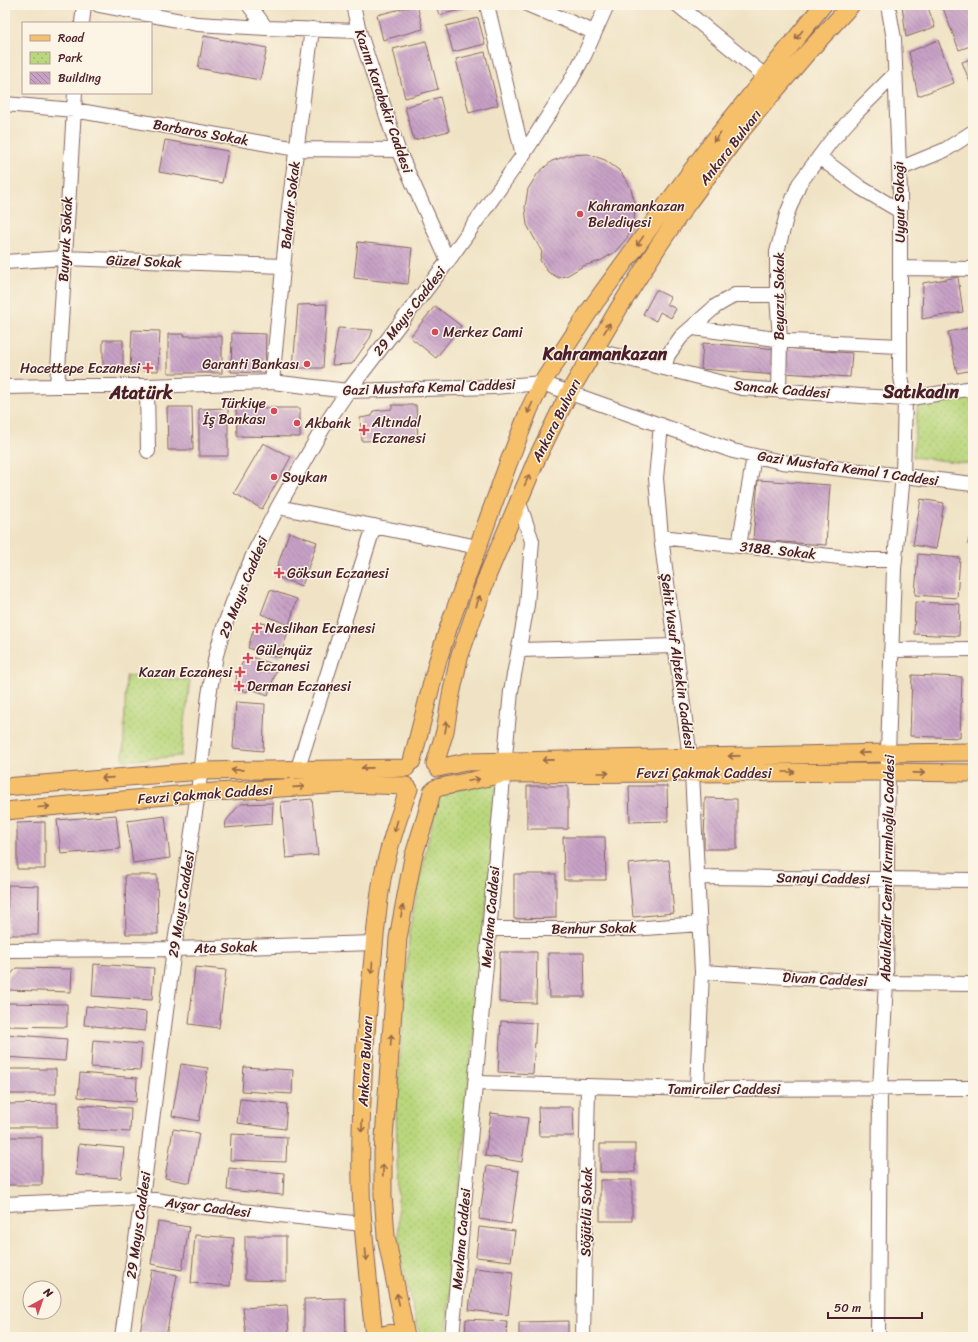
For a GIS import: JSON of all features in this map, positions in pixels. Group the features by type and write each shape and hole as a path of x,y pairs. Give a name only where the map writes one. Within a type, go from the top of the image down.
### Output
{"main road":[{"name":"Ankara Bulvarı","path":"409,764 437,663 521,432 542,383 594,304 708,148 823,5"},
{"name":"Ankara Bulvarı","path":"436,766 460,658 488,574 518,500 553,422 619,308 659,245 720,159 740,132 806,54 851,5"},
{"name":"Fevzi Çakmak Caddesi","path":"691,765 888,753 973,752"},
{"path":"421,758 426,759 436,766 440,779 434,790 422,795 417,794 407,788 403,777 409,764 421,758"},
{"name":"Fevzi Çakmak Caddesi","path":"436,766 466,762 505,767 691,765 973,774"},
{"name":"Fevzi Çakmak Caddesi","path":"5,787 201,771 409,764"},
{"name":"Fevzi Çakmak Caddesi","path":"434,790 505,767"},
{"name":"Fevzi Çakmak Caddesi","path":"5,811 198,793 347,784 407,788"},
{"name":"Ankara Bulvarı","path":"374,1337 361,1174 361,1131 366,1028 382,879 407,788"},
{"name":"Ankara Bulvarı","path":"406,1337 386,1236 383,1195 383,1154 398,938 412,864 434,790"},
{"path":"381,1337 396,1334 402,1337"}],"street":[{"path":"82,22 84,5"},
{"path":"99,5 197,24 359,31"},
{"path":"249,5 266,28"},
{"name":"Kazım Karabekir Caddesi","path":"353,5 359,31 398,150 448,261"},
{"path":"487,5 523,155"},
{"path":"529,5 594,32"},
{"name":"29 Mayıs Caddesi","path":"122,1337 142,1198 174,949 201,771 212,675 224,628 233,602 255,551 323,428 348,391 448,261 523,155 570,82 584,56 607,5"},
{"path":"678,5 765,76"},
{"name":"Uygur Sokağı","path":"888,5 894,39 900,211 900,371 905,399"},
{"name":"Bahadır Sokak","path":"272,382 297,149 312,29"},
{"name":"Beyazıt Sokak","path":"779,390 780,340 777,295 777,252 787,214 799,184 831,141 856,113 895,74"},
{"name":"Buyruk Sokak","path":"57,386 64,258 76,94"},
{"name":"Barbaros Sokak","path":"5,104 74,110 297,149 398,150"},
{"path":"899,169 945,150 973,132"},
{"path":"819,157 861,188 900,211"},
{"name":"Güzel Sokak","path":"5,262 64,258 284,266"},
{"path":"900,268 973,269"},
{"path":"664,368 668,355 681,337 693,328 716,306 735,295 777,295"},
{"path":"693,328 780,340 900,346"},
{"name":"Sancak Caddesi","path":"594,350 742,388 905,399 973,388"},
{"name":"Gazi Mustafa Kemal Caddesi","path":"5,387 147,386 272,382 348,391 542,383"},
{"name":"Gazi Mustafa Kemal 1 Caddesi","path":"542,383 734,451 754,456 782,462 973,484"},
{"path":"147,386 148,451"},
{"name":"Abdulkadir Cemil Kırımlıoğlu Caddesi","path":"878,1337 880,1088 886,983 888,753 895,560 903,475 905,399"},
{"name":"Şehit Yusuf Alptekin Caddesi","path":"660,425 656,478 661,537 691,765 702,972 697,1089"},
{"path":"739,546 754,456"},
{"name":"Mevlana Caddesi","path":"452,1337 511,691 527,605 532,541 518,500"},
{"path":"278,507 478,547"},
{"path":"298,768 374,526"},
{"name":"3188. Sokak","path":"661,537 866,560 895,560"},
{"path":"519,650 676,646"},
{"path":"891,650 973,649"},
{"name":"Sanayi Caddesi","path":"697,877 973,880"},
{"name":"Benhur Sokak","path":"489,929 632,929 699,924"},
{"name":"Ata Sokak","path":"5,950 174,949 375,943"},
{"name":"Divan Caddesi","path":"702,972 886,983 973,984"},
{"name":"Tamirciler Caddesi","path":"475,1083 697,1089 973,1088"},
{"name":"Söğütlü Sokak","path":"583,1337 588,1086"},
{"name":"Avşar Caddesi","path":"5,1204 142,1198 195,1206 364,1224"}],"green space":[{"path":"973,396 973,464 913,457 918,403"},
{"path":"126,676 190,680 181,756 123,761"},
{"path":"498,781 446,1337 420,1337 399,1253 396,1105 410,927 438,794"}],"building":[{"path":"417,5 423,29 383,40 377,15"},
{"path":"436,5 473,5 473,7 439,15"},
{"path":"902,5 927,5 935,27 906,37"},
{"path":"951,5 973,5 973,45 959,50 943,8"},
{"path":"478,18 485,44 453,52 446,26"},
{"path":"204,36 267,48 260,80 198,68"},
{"path":"938,40 954,83 918,96 909,52"},
{"path":"426,41 438,89 405,98 393,49"},
{"path":"485,52 498,105 469,113 456,59"},
{"path":"973,58 973,90 962,62"},
{"path":"440,97 449,131 414,140 405,107"},
{"path":"165,140 228,151 222,183 159,172"},
{"name":"Kahramankazan Belediyesi","path":"588,154 605,160 620,171 630,186 635,203 634,221 627,238 615,252 600,261 583,266 568,275 559,278 548,272 540,260 542,252 527,225 525,207 528,189 538,173 552,161 569,155"},
{"path":"358,242 412,248 408,284 354,278"},
{"path":"958,277 963,312 922,319 923,283"},
{"path":"656,290 670,297 667,304 676,309 671,318 660,312 656,321 643,314"},
{"path":"327,304 323,368 293,368 298,305"},
{"name":"Merkez Cami","path":"435,306 461,326 436,358 410,337"},
{"path":"972,327 973,370 957,373 948,332"},
{"path":"338,328 373,330 370,338 352,364 332,365"},
{"path":"132,330 160,331 158,371 130,370"},
{"path":"232,333 266,334 265,373 231,372"},
{"path":"168,334 185,334 184,336 222,336 222,373 168,373"},
{"path":"103,340 123,340 123,368 103,368"},
{"path":"703,343 779,349 777,375 701,369"},
{"path":"784,348 852,353 850,377 783,373"},
{"path":"392,405 416,405 418,439 362,441 360,418 372,416 373,411 392,409"},
{"path":"167,407 192,407 193,450 168,450"},
{"path":"228,408 228,456 199,456 199,409"},
{"path":"236,408 300,408 300,437 237,436"},
{"path":"263,443 291,457 262,509 234,493"},
{"path":"758,480 830,485 826,545 753,540"},
{"path":"921,499 944,503 936,549 913,545"},
{"path":"973,527 973,545 968,544"},
{"path":"289,532 317,542 302,586 274,576"},
{"path":"918,554 960,558 957,598 915,595"},
{"path":"270,590 297,599 289,625 261,614"},
{"path":"915,602 960,604 959,636 914,634"},
{"path":"256,621 288,631 280,658 248,648"},
{"path":"246,655 278,666 268,695 249,688 247,692 236,689 237,674"},
{"path":"912,675 962,677 960,738 910,736"},
{"path":"236,702 265,704 263,751 233,748"},
{"path":"527,786 568,786 568,829 527,829"},
{"path":"629,786 667,786 668,821 630,822"},
{"path":"705,798 737,799 737,849 704,849"},
{"path":"312,799 318,855 286,858 281,802"},
{"path":"273,803 272,824 225,828 226,821 240,804"},
{"path":"116,815 120,849 61,854 57,820"},
{"path":"165,816 170,858 133,863 127,821"},
{"path":"45,822 45,869 17,869 17,823"},
{"path":"563,837 605,837 606,880 564,880"},
{"path":"669,860 674,913 633,917 628,864"},
{"path":"514,874 556,874 556,918 514,919"},
{"path":"125,875 157,875 158,934 126,934"},
{"path":"8,885 39,886 38,935 7,935"},
{"path":"500,952 537,952 536,1003 499,1002"},
{"path":"548,953 584,953 585,997 549,997"},
{"path":"94,964 154,968 152,1000 92,996"},
{"path":"195,967 226,970 219,1028 189,1024"},
{"path":"17,968 72,969 71,992 7,990 7,978"},
{"path":"6,1003 67,1004 67,1027 6,1026"},
{"path":"86,1006 146,1012 145,1031 84,1025"},
{"path":"501,1021 536,1023 533,1074 498,1072"},
{"path":"5,1034 67,1039 65,1061 5,1057"},
{"path":"93,1040 142,1044 140,1070 91,1067"},
{"path":"181,1064 208,1068 199,1121 172,1116"},
{"path":"244,1067 293,1070 292,1094 242,1091"},
{"path":"5,1069 56,1069 56,1094 5,1094"},
{"path":"80,1073 137,1078 136,1102 78,1097"},
{"path":"240,1099 287,1104 285,1129 237,1123"},
{"path":"57,1103 57,1127 5,1127 5,1104"},
{"path":"80,1105 131,1108 130,1132 78,1129"},
{"path":"538,1107 573,1107 574,1136 539,1136"},
{"path":"491,1113 528,1118 522,1162 485,1156"},
{"path":"173,1129 199,1133 190,1183 165,1178"},
{"path":"231,1134 287,1137 286,1162 230,1160"},
{"path":"5,1137 42,1137 42,1185 5,1185"},
{"path":"79,1144 124,1148 121,1178 76,1175"},
{"path":"600,1144 635,1144 635,1172 600,1172"},
{"path":"487,1166 519,1171 511,1224 479,1219"},
{"path":"229,1168 284,1173 283,1195 227,1190"},
{"path":"600,1180 632,1180 632,1221 600,1221"},
{"path":"158,1222 189,1227 182,1270 151,1264"},
{"path":"479,1227 515,1231 511,1261 476,1257"},
{"path":"195,1235 234,1238 230,1286 191,1283"},
{"path":"245,1236 286,1236 286,1281 245,1280"},
{"path":"474,1268 513,1272 508,1315 469,1310"},
{"path":"152,1270 177,1275 166,1337 140,1332"},
{"path":"345,1298 346,1337 304,1337 304,1299"},
{"path":"287,1305 289,1337 246,1337 243,1308"},
{"path":"466,1319 507,1321 506,1337 465,1337"},
{"path":"568,1321 568,1337 519,1337 519,1322"}],"place":[{"name":"Kahramankazan Belediyesi","path":"580,214"},
{"name":"Merkez Cami","path":"435,332"},
{"name":"Garanti Bankası","path":"307,364"},
{"name":"Hacettepe Eczanesi","path":"148,368"},
{"name":"Türkiye İş Bankası","path":"274,411"},
{"name":"Akbank","path":"297,423"},
{"name":"Altındal Eczanesi","path":"364,430"},
{"name":"Soykan","path":"274,477"},
{"name":"Göksun Eczanesi","path":"279,573"},
{"name":"Neslihan Eczanesi","path":"257,628"},
{"name":"Gülenyüz Eczanesi","path":"248,658"},
{"name":"Kazan Eczanesi","path":"240,672"},
{"name":"Derman Eczanesi","path":"239,686"}],"district":[{"name":"Kahramankazan","path":"605,354"},
{"name":"Satıkadın","path":"921,392"},
{"name":"Atatürk","path":"141,393"}]}
